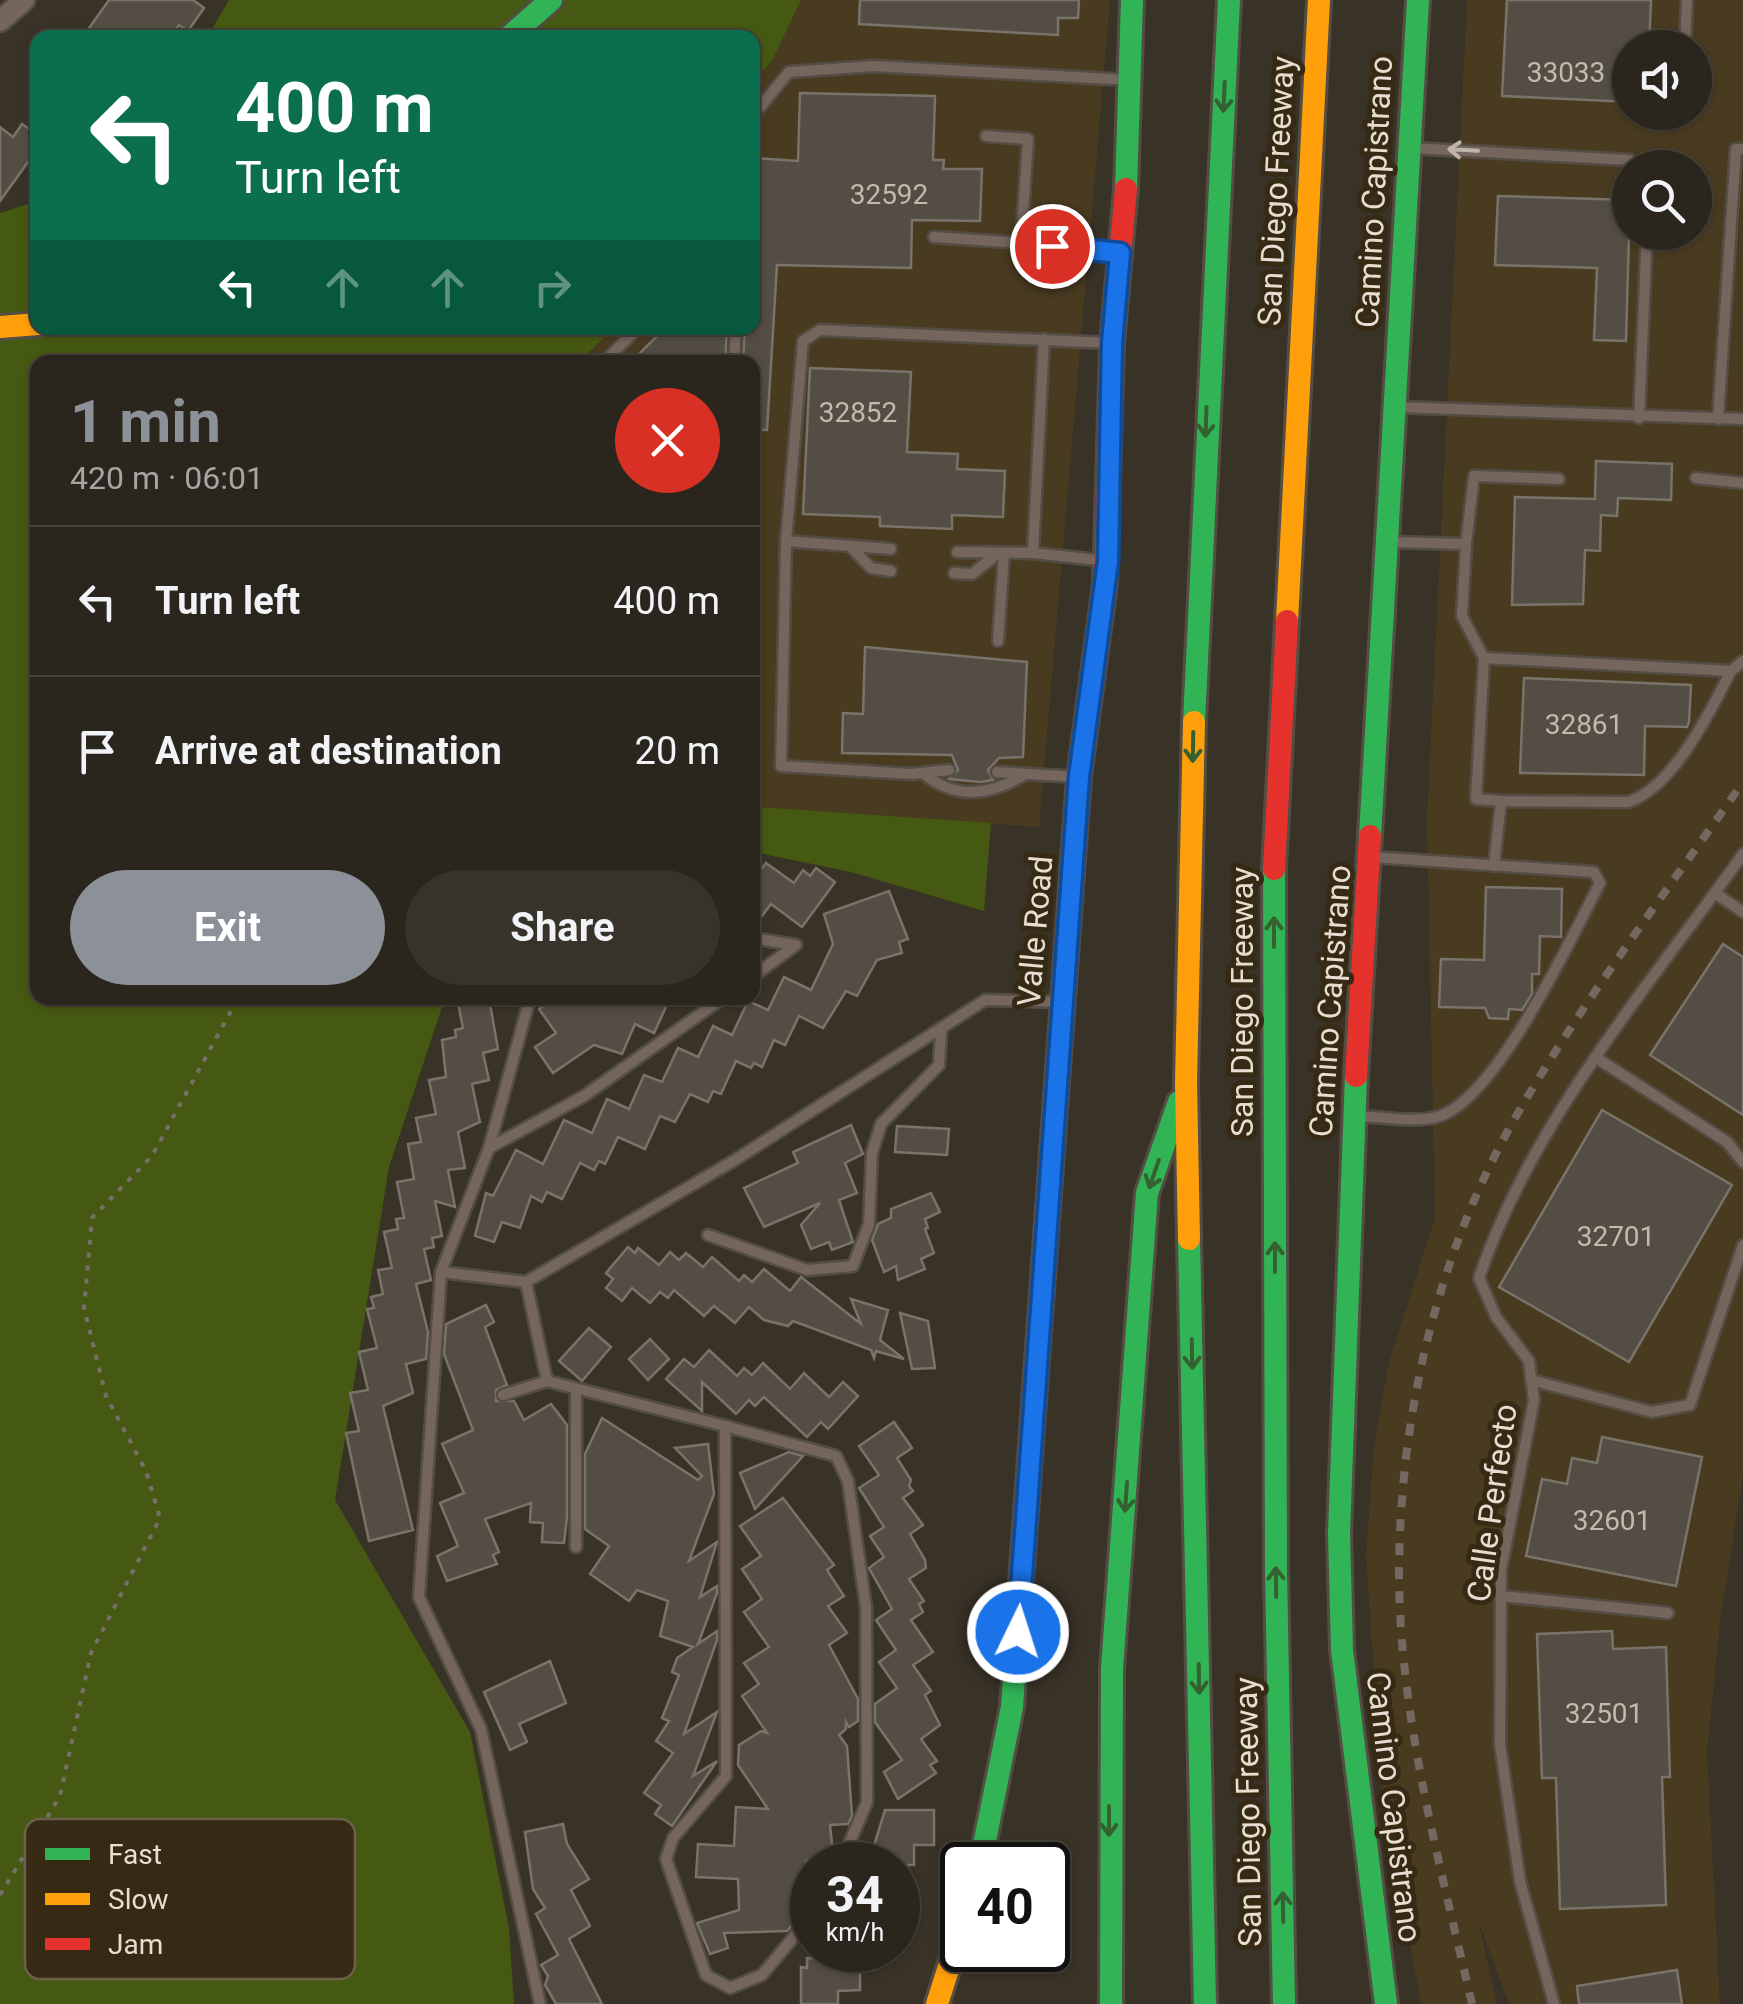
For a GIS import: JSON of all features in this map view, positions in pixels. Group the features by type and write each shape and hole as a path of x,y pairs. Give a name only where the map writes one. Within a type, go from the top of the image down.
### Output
{"main road":[{"path":"517,30 551,0"},
{"name":"Valle Road","path":"986,1842 1012,1707 1079,777 1108,561 1112,343 1132,0"},
{"name":"San Diego Freeway","path":"1205,2004 1186,1082 1194,721 1230,0"},
{"name":"San Diego Freeway","path":"1284,2004 1276,1571 1274,860 1318,0"},
{"name":"Camino Capistrano","path":"1386,2004 1342,1650 1339,1534 1354,1116 1372,857 1418,0"},
{"path":"0,326 30,324"},
{"path":"1111,2004 1112,1669 1147,1193 1186,1082"},
{"path":"937,2004 947,1972"}],"street":[{"path":"0,22 24,0"}],"lane":[{"path":"1686,30 1687,0"},
{"path":"760,108 790,72 874,66 1130,80"},
{"path":"986,136 1028,139 1021,244"},
{"path":"1410,148 1612,159"},
{"path":"1718,419 1736,149 1743,149"},
{"path":"934,237 1120,253"},
{"path":"1639,418 1645,250"},
{"path":"949,770 922,773 781,766 786,541 803,341 820,330 1112,343"},
{"path":"611,355 631,335"},
{"path":"1033,553 1044,339"},
{"path":"1394,408 1743,419"},
{"path":"1559,479 1474,476 1462,616 1484,658 1476,800 1628,802 1640,798 1653,790 1703,724 1732,671 1743,662"},
{"path":"1696,478 1743,483"},
{"path":"786,541 891,550"},
{"path":"1389,542 1466,544"},
{"path":"850,546 871,568 891,571"},
{"path":"956,552 1033,553 1108,561"},
{"path":"954,573 972,574 1001,554"},
{"path":"998,642 1001,554"},
{"path":"1484,658 1732,671"},
{"path":"996,772 1079,777"},
{"path":"922,773 942,789 998,790 1024,776"},
{"path":"1494,866 1501,801"},
{"name":"Calle Perfecto","path":"1554,2004 1520,1881 1500,1745 1501,1570 1534,1400 1529,1361 1496,1317 1479,1278 1499,1219 1545,1136 1743,854"},
{"path":"1354,1116 1438,1117 1467,1099 1527,1021 1600,883 1594,872 1372,857"},
{"path":"1715,893 1743,912"},
{"path":"760,939 796,946 760,971"},
{"path":"442,1272 526,1282 735,1160 985,1000 1062,1002"},
{"path":"528,1005 488,1148 442,1272 418,1597 482,1729 540,2004"},
{"path":"488,1148 584,1096 713,1005"},
{"path":"708,1235 807,1270 854,1266 869,1224 872,1153 881,1124 938,1065 941,1031"},
{"path":"1598,1059 1727,1142 1743,1162"},
{"path":"1531,1380 1652,1412 1690,1405 1743,1245"},
{"path":"526,1282 548,1381"},
{"path":"503,1396 548,1381 836,1456 848,1480 866,1607 867,1802 850,1842"},
{"path":"576,1389 576,1547"},
{"path":"726,1426 726,1776 673,1838 666,1859 706,1975 730,1988 762,1975 790,1941"},
{"path":"1501,1596 1668,1613"}],"path":[{"path":"46,1819 60,1796 92,1653 160,1518 146,1471 106,1396 84,1308 92,1218 152,1156 234,1005"},
{"path":"0,1895 25,1854"}],"shaded area":[{"path":"801,0 1110,0 1039,827 760,807 760,355 586,355 607,335 760,335 760,74 772,61"},
{"path":"1467,0 1743,0 1743,1475 1720,1623 1707,1753 1720,2004 1509,2004 1478,1920 1497,2004 1421,2004 1382,1795 1366,1555 1374,1446 1389,1362 1435,1218 1427,818"}],"green space":[{"path":"229,0 801,0 772,61 760,74 760,30 212,30"},
{"path":"30,203 30,335 607,335 586,355 30,355 30,1005 443,1005 389,1167 335,1500 470,1732 509,1928 514,2004 0,2004 0,213"},
{"path":"760,807 991,823 984,911 851,872 760,853"}],"building":[{"path":"109,0 193,0 204,8 189,30 179,25 176,30 88,30"},
{"path":"860,0 1079,0 1078,18 1058,18 1058,35 859,24"},
{"path":"1507,0 1651,0 1650,30 1612,30 1612,101 1502,96"},
{"path":"800,93 935,96 933,160 944,160 943,169 982,169 980,221 912,220 911,268 777,265 767,430 760,430 760,355 743,355 745,335 760,335 760,158 798,161"},
{"path":"22,124 30,130 30,159 0,201 0,127 13,137"},
{"path":"1498,196 1612,199 1612,250 1629,250 1626,341 1594,340 1597,268 1495,265"},
{"path":"658,335 727,335 725,355 638,355"},
{"path":"810,368 911,372 907,452 958,454 957,469 1005,471 1003,517 952,515 952,529 880,526 880,517 803,514"},
{"path":"1596,461 1672,464 1671,500 1618,498 1617,516 1601,515 1600,551 1585,550 1583,604 1512,605 1515,497 1595,499"},
{"path":"865,647 1027,662 1023,757 999,758 988,770 993,780 980,782 949,779 958,770 952,755 842,753 843,713 863,714"},
{"path":"1524,678 1691,685 1689,722 1687,727 1645,726 1644,775 1520,773"},
{"path":"766,863 794,883 803,870 810,876 816,868 835,882 802,927 771,904 760,918 760,871"},
{"path":"1486,887 1562,889 1561,937 1540,936 1539,974 1532,974 1532,994 1522,1010 1509,1009 1508,1019 1489,1018 1485,1008 1439,1007 1441,959 1484,960"},
{"path":"889,891 908,939 899,942 902,953 877,960 857,996 846,991 823,1028 799,1016 785,1045 774,1040 762,1067 754,1063 751,1068 736,1061 721,1094 713,1091 708,1102 690,1094 675,1122 660,1116 645,1149 618,1137 605,1164 599,1161 594,1170 580,1163 562,1199 547,1192 542,1202 531,1196 520,1228 502,1222 494,1242 475,1236 486,1193 493,1196 516,1150 543,1164 564,1120 592,1133 607,1099 629,1109 644,1075 662,1082 678,1048 698,1057 713,1026 732,1035 746,1005 768,1010 784,977 811,990 833,944 824,914"},
{"path":"1723,944 1743,957 1743,1115 1650,1055"},
{"path":"458,1005 490,1005 498,1049 483,1053 489,1080 472,1084 480,1122 458,1132 465,1168 448,1170 455,1207 435,1201 442,1236 432,1238 434,1247 424,1249 431,1280 416,1284 428,1332 426,1359 406,1364 413,1393 383,1406 413,1530 369,1541 346,1433 359,1431 350,1393 368,1390 359,1352 377,1348 367,1309 374,1308 371,1297 383,1294 378,1270 392,1268 384,1232 398,1229 396,1219 404,1218 397,1182 414,1179 408,1144 421,1142 416,1118 436,1114 429,1080 446,1077 442,1040 456,1037 455,1030 463,1028"},
{"path":"545,1005 667,1005 654,1033 635,1024 622,1054 594,1045 553,1073 535,1047 556,1033 539,1009"},
{"path":"1602,1110 1732,1185 1629,1362 1499,1287"},
{"path":"851,1125 863,1154 845,1163 857,1193 839,1200 853,1242 832,1250 829,1242 811,1249 801,1225 820,1203 764,1227 744,1188 798,1163 793,1152"},
{"path":"897,1126 949,1129 947,1155 895,1152"},
{"path":"931,1193 940,1212 925,1219 934,1253 921,1259 925,1269 898,1280 896,1266 884,1272 872,1240 878,1224 891,1218 891,1209"},
{"path":"628,1247 635,1253 638,1248 659,1265 670,1252 679,1260 686,1253 703,1267 712,1257 739,1281 744,1275 752,1282 764,1269 790,1291 801,1277 861,1324 851,1299 888,1310 880,1340 904,1359 876,1351 874,1358 871,1350 793,1321 788,1326 764,1320 749,1307 735,1323 714,1306 704,1316 674,1290 668,1298 660,1292 650,1303 632,1288 622,1301 606,1288 613,1279 606,1273"},
{"path":"486,1305 494,1322 485,1327 507,1385 496,1390 496,1401 514,1401 524,1420 551,1404 567,1425 564,1543 542,1542 543,1523 530,1522 531,1503 485,1519 499,1552 493,1555 497,1564 447,1581 437,1556 458,1546 440,1503 464,1493 442,1444 473,1430 444,1354 446,1324"},
{"path":"900,1313 928,1321 935,1368 912,1369"},
{"path":"589,1328 611,1347 582,1381 559,1361"},
{"path":"650,1339 669,1359 648,1380 629,1359"},
{"path":"709,1350 737,1376 744,1368 752,1375 763,1363 790,1389 804,1373 829,1397 843,1382 858,1396 828,1429 821,1422 807,1437 764,1397 755,1406 749,1400 736,1414 702,1382 702,1411 666,1379 684,1359 694,1367"},
{"path":"602,1418 698,1480 702,1476 675,1448 708,1444 714,1494 689,1561 717,1542 700,1597 717,1586 717,1593 698,1644 717,1631 717,1640 684,1734 717,1712 693,1776 717,1761 672,1826 655,1814 661,1805 644,1793 673,1753 656,1741 669,1721 662,1718 679,1675 672,1672 677,1658 693,1647 660,1636 668,1601 637,1590 629,1601 590,1574 609,1546 585,1529 585,1454"},
{"path":"894,1422 912,1448 897,1458 913,1491 903,1498 923,1525 910,1534 926,1568 909,1579 924,1601 919,1604 923,1612 911,1620 933,1652 913,1665 931,1691 925,1695 940,1725 921,1739 937,1761 930,1765 936,1773 898,1799 884,1772 902,1760 875,1722 875,1704 897,1688 879,1662 896,1650 876,1620 892,1609 869,1568 884,1557 870,1536 884,1527 859,1488 879,1475 859,1446"},
{"path":"1602,1437 1702,1457 1676,1586 1526,1556 1542,1479 1567,1484 1572,1458 1597,1463"},
{"path":"789,1452 803,1456 755,1509 740,1473"},
{"path":"783,1498 834,1565 827,1570 844,1596 828,1606 847,1633 829,1645 858,1699 858,1721 849,1727 846,1722 846,1729 839,1735 847,1746 852,1816 848,1824 830,1825 832,1842 790,1842 787,1931 724,1933 728,1948 710,1954 697,1923 739,1910 738,1879 696,1877 698,1844 734,1846 736,1807 768,1809 738,1765 739,1745 761,1731 767,1733 742,1696 759,1684 744,1663 769,1647 744,1612 762,1599 742,1569 761,1556 740,1526"},
{"path":"1612,1631 1613,1649 1666,1647 1670,1777 1662,1777 1666,1905 1560,1909 1556,1778 1542,1778 1537,1634"},
{"path":"550,1661 566,1703 519,1724 527,1742 510,1750 484,1692"},
{"path":"885,1810 934,1810 934,1845 875,1842"},
{"path":"563,1824 567,1844 589,1879 571,1890 590,1926 569,1939 602,2004 556,2004 545,1985 548,1976 541,1965 558,1955 536,1914 545,1908 533,1889 525,1832"},
{"path":"1677,1970 1682,2004 1579,2004 1577,1986"},
{"path":"801,1972 860,1972 860,1990 838,1991 838,2004 801,2004"}],"railway":[{"path":"1472,2004 1424,1789 1401,1625 1401,1510 1407,1449 1430,1328 1470,1211 1525,1101 1576,1020 1743,782"}],"traffic: fast":[{"path":"517,30 551,0"},
{"path":"1126,189 1132,0"},
{"path":"1194,722 1229,0"},
{"path":"1370,836 1418,0"},
{"path":"985,1842 1012,1707 1079,777 1105,584"},
{"path":"1274,869 1276,1571 1284,2004"},
{"path":"1356,1076 1339,1533 1342,1650 1386,2004"},
{"path":"1111,2004 1112,1669 1147,1193 1179,1102"},
{"path":"1189,1239 1205,2004"}],"traffic: slow":[{"path":"1287,621 1319,0"},
{"path":"0,327 30,325"},
{"path":"1189,1239 1186,1082 1194,722"},
{"path":"937,2004 947,1972"}],"traffic: jam":[{"path":"1105,584 1112,343 1126,189"},
{"path":"1274,869 1287,621"},
{"path":"1356,1076 1370,836"}],"route":[{"path":"1018,1632 1079,777 1108,561 1112,343 1120,253 1052,246"}]}
